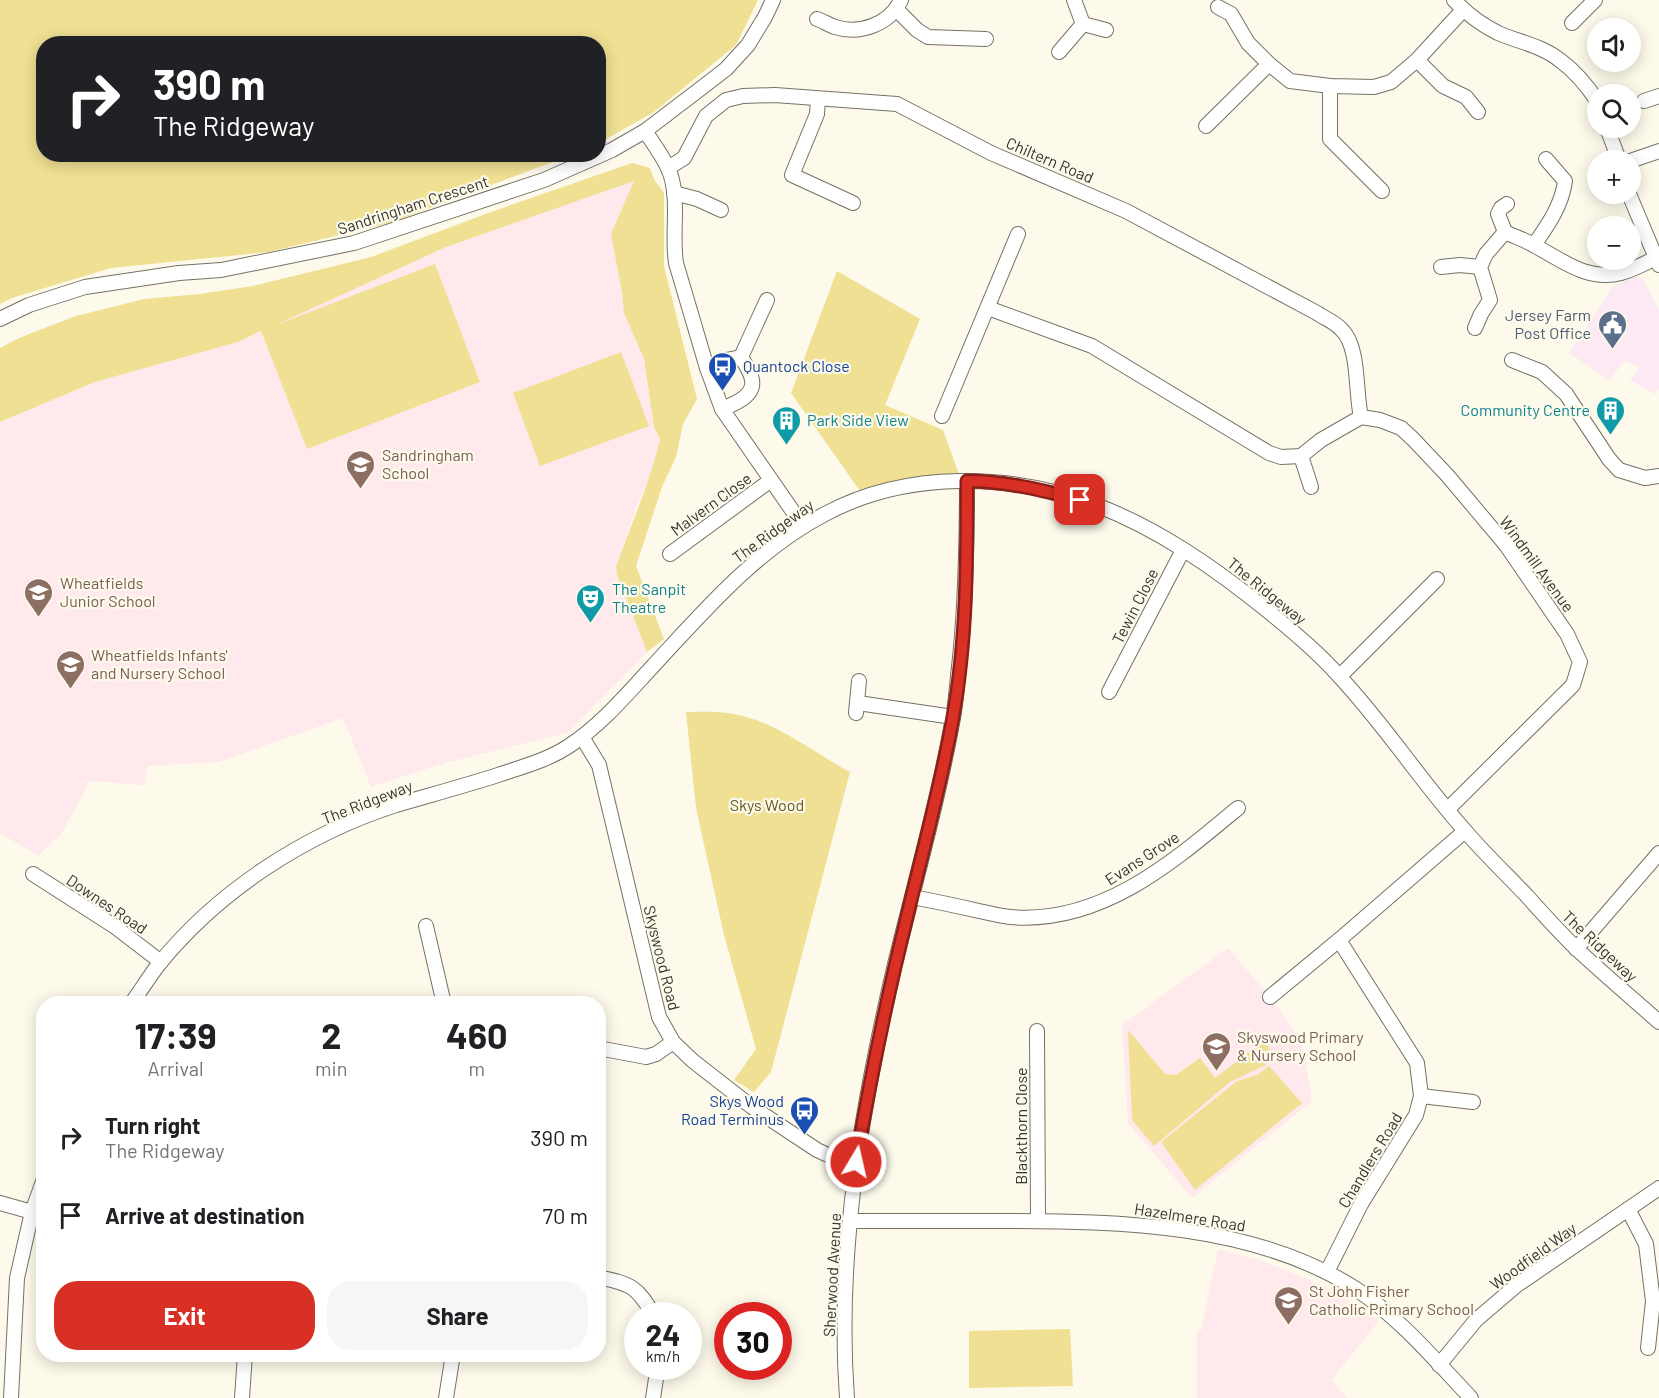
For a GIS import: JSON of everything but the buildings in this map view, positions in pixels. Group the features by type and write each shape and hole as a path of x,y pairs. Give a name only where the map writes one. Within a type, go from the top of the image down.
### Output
{"street":[{"name":"Sandringham Crescent","path":"606,152 645,131 732,63 756,33 773,0"},
{"path":"1074,0 1083,24"},
{"path":"1572,23 1595,0"},
{"path":"817,19 835,27 852,30 875,26 899,5 917,30 928,37 986,39"},
{"path":"1218,7 1231,14 1248,44 1290,81 1330,86 1374,87 1391,82 1417,60 1458,5 1497,33 1527,43 1561,60 1587,86"},
{"path":"1083,24 1106,30"},
{"path":"1059,52 1083,24"},
{"path":"1417,60 1443,86 1466,97 1478,112"},
{"path":"1206,126 1269,64"},
{"path":"1330,86 1330,139 1382,191"},
{"name":"Chiltern Road","path":"668,168 684,158 706,116 726,100 743,96 775,95 897,104 991,153 1126,211 1317,313 1342,329 1353,351 1357,403 1361,417"},
{"path":"1644,101 1659,96"},
{"path":"818,99 817,114 792,176 853,203"},
{"path":"645,131 668,168 674,194 676,263 707,368 722,409 803,526"},
{"path":"1641,157 1659,151"},
{"path":"1534,245 1563,196 1566,181 1546,159"},
{"name":"Sandringham Crescent","path":"0,319 29,305 85,287 179,273 221,270 354,243 544,180 585,162"},
{"path":"674,194 697,199 721,210"},
{"path":"1508,204 1501,208 1498,214 1505,232 1534,245 1569,266 1591,274 1606,276 1657,261 1633,204"},
{"path":"1475,328 1490,300 1479,267 1486,254 1505,232"},
{"path":"942,416 1018,234"},
{"path":"1441,267 1460,265 1479,267"},
{"path":"741,357 767,300"},
{"path":"988,308 1092,346 1269,453 1281,457 1300,456 1342,426 1361,417"},
{"path":"707,368 721,361 741,357"},
{"path":"722,409 745,397 752,387 752,379 741,357"},
{"path":"1512,360 1542,372 1566,394 1609,459 1619,470 1658,481"},
{"name":"Windmill Avenue","path":"1361,417 1380,420 1401,428 1447,475 1506,545 1567,634 1580,662 1573,685 1448,809"},
{"path":"1300,456 1311,488"},
{"name":"Malvern Close","path":"670,554 771,480"},
{"name":"Sherwood Avenue","path":"847,1398 844,1315 856,1162 870,1082 953,717 965,614 967,481"},
{"name":"The Ridgeway","path":"137,996 161,962 212,910 268,865 338,828 371,815 525,766 560,752 582,737 630,694 696,618 745,570 803,526 849,501 869,494 921,484 993,481 1037,489 1095,504 1133,522 1183,549 1236,586 1295,633 1340,676 1465,831 1576,949 1659,1023"},
{"name":"Tewin Close","path":"1109,692 1122,680 1183,549"},
{"path":"1340,676 1437,579"},
{"path":"859,681 857,708 953,717"},
{"name":"Skyswood Road","path":"582,737 593,751 599,765 658,1017 673,1042 693,1061 752,1107 817,1150 839,1160 856,1162"},
{"name":"Evans Grove","path":"912,897 1010,917 1057,916 1091,907 1118,896 1142,881 1173,860 1238,808"},
{"path":"1270,997 1465,831"},
{"path":"1576,949 1659,853"},
{"name":"Downes Road","path":"33,874 114,926 161,962"},
{"path":"426,926 442,996"},
{"name":"Chandlers Road","path":"1327,1272 1361,1204 1416,1115 1421,1096 1417,1063 1339,940"},
{"name":"Blackthorn Close","path":"1037,1031 1038,1221"},
{"path":"606,1050 646,1057 656,1054 673,1042"},
{"path":"1421,1096 1473,1102"},
{"name":"Woodfield Way","path":"1439,1365 1476,1320 1517,1285 1659,1188"},
{"path":"11,1398 17,1278 36,1201"},
{"path":"0,1203 32,1212"},
{"path":"1628,1209 1646,1244 1653,1301 1648,1348"},
{"name":"Hazelmere Road","path":"850,1221 1038,1221 1138,1224 1251,1243 1327,1272 1357,1290 1389,1314 1471,1398"},
{"path":"606,1279 626,1283 646,1302"},
{"path":"242,1398 244,1362"},
{"path":"446,1398 452,1362"},
{"path":"653,1398 656,1380"}],"shaded area":[{"name":"Sandringham School","path":"634,180 622,292 624,313 644,359 654,427 660,439 652,472 637,505 616,567 617,575 647,652 567,733 448,762 371,787 343,718 219,762 148,766 144,785 90,781 61,834 38,856 0,833 0,422 95,382 238,342 446,247"},
{"path":"1636,277 1642,278 1659,309 1659,389 1655,394 1630,380 1640,367 1624,361 1609,380 1569,353 1614,285"},
{"name":"Skyswood Primary & Nursery School","path":"1228,948 1270,997 1302,1041 1312,1101 1192,1198 1128,1123 1122,1025"},
{"name":"St John Fisher Catholic Primary School","path":"1218,1249 1265,1262 1327,1287 1379,1321 1331,1380 1347,1398 1197,1398 1197,1331 1201,1331"}],"green space":[{"path":"0,0 758,0 736,45 654,112 606,139 606,36 36,36 36,162 552,162 393,222 269,252 111,268 12,298 0,304"},
{"path":"632,163 650,168 654,179 664,193 664,266 697,399 683,424 676,457 662,487 636,566 664,639 647,652 617,575 616,567 646,487 660,439 654,427 644,359 624,313 611,234 634,181 446,247 276,325 435,264 480,382 307,449 261,331 238,342 95,382 0,422 0,348 19,338 76,316 144,299 253,286 371,257"},
{"path":"837,271 920,319 885,405 943,430 960,477 860,491 791,393"},
{"path":"621,352 649,426 540,466 513,393"},
{"name":"Skys Wood","path":"686,712 727,713 764,723 850,772 771,1072 754,1092 734,1080 756,1049 724,935 696,808"},
{"path":"1128,1030 1165,1074 1176,1075 1200,1058 1215,1078 1264,1041 1270,1049 1265,1053 1266,1065 1230,1082 1154,1146 1132,1120"},
{"path":"1269,1066 1302,1103 1195,1190 1161,1142 1237,1081 1257,1075"},
{"path":"1070,1329 1073,1386 969,1388 969,1331"}],"place":[{"name":"Jersey Farm Post Office","path":"1612,350"},
{"name":"Quantock Close","path":"722,392"},
{"name":"Community Centre","path":"1611,436"},
{"name":"Park Side View","path":"786,446"},
{"name":"Sandringham School","path":"361,490"},
{"name":"Wheatfields Junior School","path":"39,618"},
{"name":"The Sanpit Theatre","path":"591,624"},
{"name":"Wheatfields Infants' and Nursery School","path":"70,690"},
{"name":"Skyswood Primary & Nursery School","path":"1216,1072"},
{"name":"Skys Wood Road Terminus","path":"805,1136"},
{"name":"St John Fisher Catholic Primary School","path":"1288,1326"}],"route":[{"path":"856,1162 895,965 953,717 965,614 967,481 993,481 1048,491 1080,500"}]}
